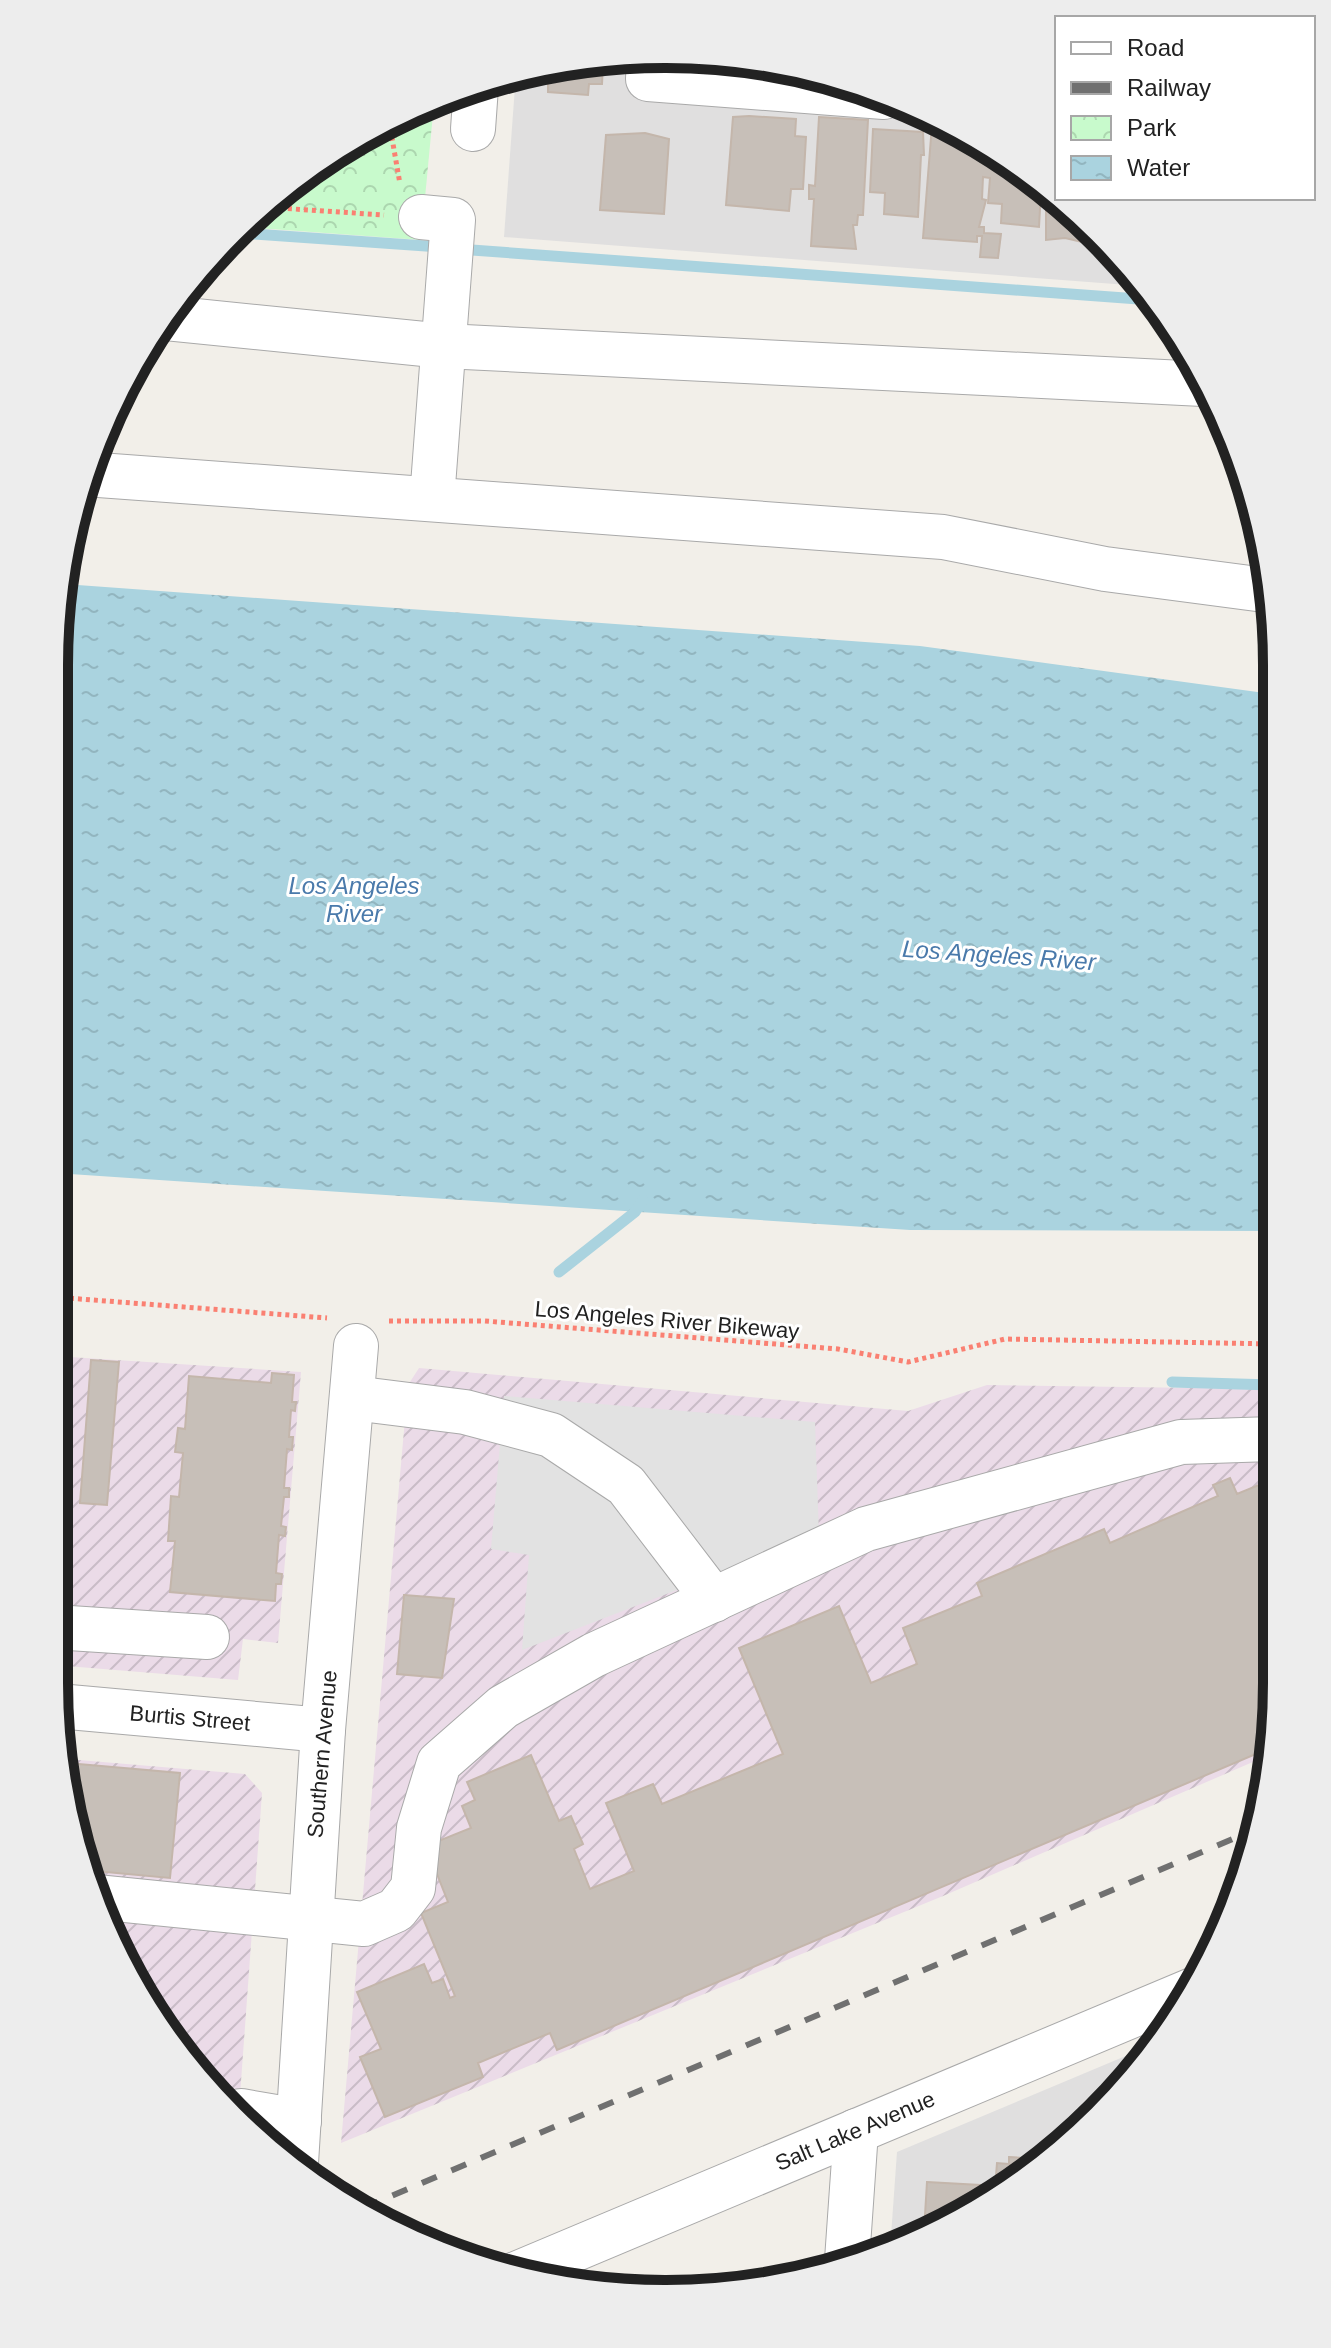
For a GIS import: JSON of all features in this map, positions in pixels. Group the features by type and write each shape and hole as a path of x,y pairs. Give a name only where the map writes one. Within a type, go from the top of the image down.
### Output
{"street":[{"path":"648,68 648,79 837,93"},
{"path":"432,237 444,346 432,499"},
{"path":"179,319 444,346 1192,383"},
{"path":"99,475 943,537 1105,569 1258,589"},
{"name":"Southern Avenue","path":"297,2142 323,1730 358,1329"},
{"path":"353,1398 465,1412 551,1435 626,1485 714,1600"},
{"path":"108,1898 364,1924 396,1910 413,1888 419,1828 439,1763 503,1707 594,1655 866,1529 1181,1442 1263,1439"},
{"path":"68,1628 207,1637"},
{"name":"Burtis Street","path":"69,1707 323,1730"},
{"name":"Salt Lake Avenue","path":"540,2267 1172,1999"},
{"path":"262,2123 297,2142"},
{"path":"848,2251 856,2131"}],"path":[{"path":"394,134 432,237"},
{"path":"279,210 432,237"},
{"name":"Los Angeles River Bikeway","path":"68,1298 358,1329 485,1321 838,1349 908,1362 1005,1339 1263,1344"}],"shaded area":[{"path":"626,69 705,69 782,79 820,88 894,113 930,130 964,148 1029,191 1088,243 1126,285 504,237 515,87 549,79"},
{"path":"68,1357 301,1372 278,1643 243,1639 238,1680 68,1666"},
{"path":"419,1368 908,1411 987,1385 1263,1389 1263,1682 1258,1760 943,1896 341,2143 408,1385"},
{"path":"504,1396 815,1422 819,1535 522,1650 529,1555 491,1549"},
{"path":"73,1760 245,1774 262,1793 240,2101 191,2046 148,1981 130,1947 113,1911 88,1837"},
{"path":"1135,2052 1088,2105 1029,2157 964,2200 891,2236 897,2152"}],"green space":[{"path":"433,115 421,240 259,228 302,191 334,169 367,148"}],"water":[{"name":"Los Angeles River","path":"74,585 920,646 1263,693 1263,1231 910,1230 68,1174 68,666"}],"building":[{"path":"603,71 602,84 589,84 588,95 548,92 548,80 545,80"},
{"path":"733,117 796,119 795,136 806,137 803,189 791,189 789,211 726,205"},
{"path":"819,117 868,120 863,215 858,215 857,225 853,225 856,249 811,246 814,199 809,199 809,185 815,186"},
{"path":"873,129 923,132 918,217 884,214 885,193 870,192"},
{"path":"932,131 997,169 1040,201 1039,227 1001,223 1002,204 988,203 990,178 983,177 982,199 986,200 979,227 984,227 984,233 1001,234 998,258 980,257 982,236 977,236 977,242 923,238"},
{"path":"645,133 669,139 664,214 600,210 606,135"},
{"path":"1046,205 1088,243 1065,238 1046,240"},
{"path":"91,1360 119,1362 107,1505 80,1503"},
{"path":"272,1373 294,1375 292,1402 296,1402 295,1411 291,1410 289,1437 293,1437 292,1450 287,1449 284,1488 289,1488 289,1497 284,1497 281,1526 286,1527 285,1536 279,1535 276,1573 282,1574 281,1584 276,1584 275,1601 170,1592 175,1541 168,1541 171,1496 179,1497 183,1453 175,1452 178,1428 185,1429 189,1376 271,1383"},
{"path":"1230,1478 1237,1494 1263,1483 1263,1682 1259,1753 557,2050 550,2033 478,2063 483,2077 385,2117 360,2057 381,2049 357,1992 424,1964 432,1983 443,1979 450,1998 455,1996 421,1913 448,1902 426,1846 471,1828 462,1806 475,1800 467,1782 531,1755 559,1821 571,1816 583,1844 574,1849 590,1889 634,1871 606,1803 653,1784 662,1804 783,1754 739,1648 839,1606 871,1683 917,1664 903,1628 982,1596 977,1583 1104,1529 1110,1543 1218,1496 1213,1485"},
{"path":"404,1595 454,1599 442,1678 397,1674"},
{"path":"74,1764 180,1773 170,1878 99,1871 79,1799"},
{"path":"1009,2157 1027,2158 996,2180 997,2163 1009,2164"},
{"path":"927,2182 980,2185 980,2190 925,2221"}],"waterway":[{"path":"253,234 440,247"},
{"path":"458,249 1137,299"},
{"path":"559,1272 635,1212 643,1200"},
{"path":"1172,1382 1263,1385"}],"railway":[{"path":"374,2203 1244,1834"}]}
